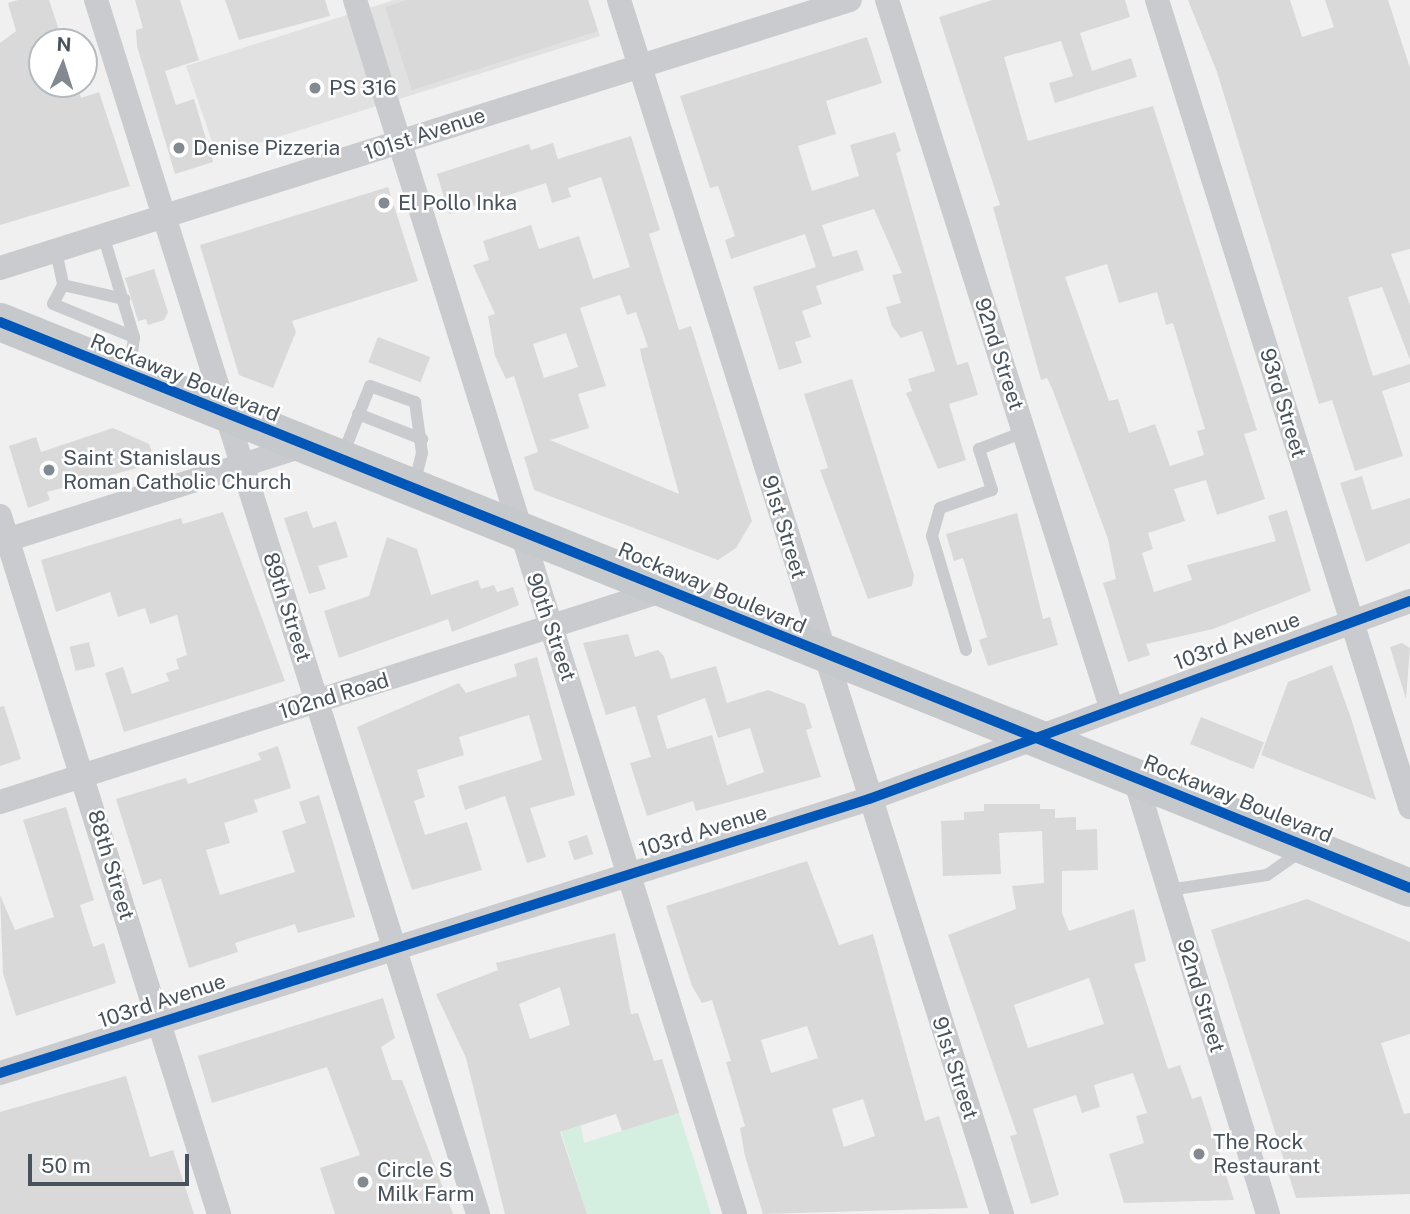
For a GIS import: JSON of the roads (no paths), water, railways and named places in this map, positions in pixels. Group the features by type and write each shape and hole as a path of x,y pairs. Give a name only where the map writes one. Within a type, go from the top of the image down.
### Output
{"main road":[{"name":"Rockaway Boulevard","path":"0,322 46,321 130,376 340,461 521,530 824,655 1410,888"}],"street":[{"name":"89th Street","path":"96,0 478,1214"},
{"name":"90th Street","path":"355,0 735,1214"},
{"name":"91st Street","path":"619,0 1002,1214"},
{"name":"101st Avenue","path":"0,268 850,0"},
{"name":"92nd Street","path":"887,0 1111,708"},
{"name":"93rd Street","path":"1157,0 1410,807"},
{"path":"3,533 302,446"},
{"name":"88th Street","path":"3,533 83,776 219,1214"},
{"name":"102nd Road","path":"0,802 317,700 554,629 668,589"},
{"name":"103rd Avenue","path":"0,1073 869,799 1030,737 1410,601"},
{"name":"92nd Street","path":"1135,779 1268,1214"}],"lane":[{"path":"103,235 134,337 130,376"},
{"path":"46,321 63,285 56,250"},
{"path":"63,285 124,299"},
{"path":"46,321 94,317 134,337"},
{"path":"340,461 370,386 415,402 422,439 413,489"},
{"path":"358,415 422,439"},
{"path":"966,650 934,526 940,508 992,490 979,449 1024,432"},
{"path":"1169,890 1267,875 1306,848"}],"place":[{"name":"PS 316","path":"315,88"},
{"name":"Denise Pizzeria","path":"179,148"},
{"name":"El Pollo Inka","path":"384,203"},
{"name":"Saint Stanislaus Roman Catholic Church","path":"49,470"},
{"name":"The Rock Restaurant","path":"1199,1154"},
{"name":"Circle S Milk Farm","path":"363,1182"}]}
